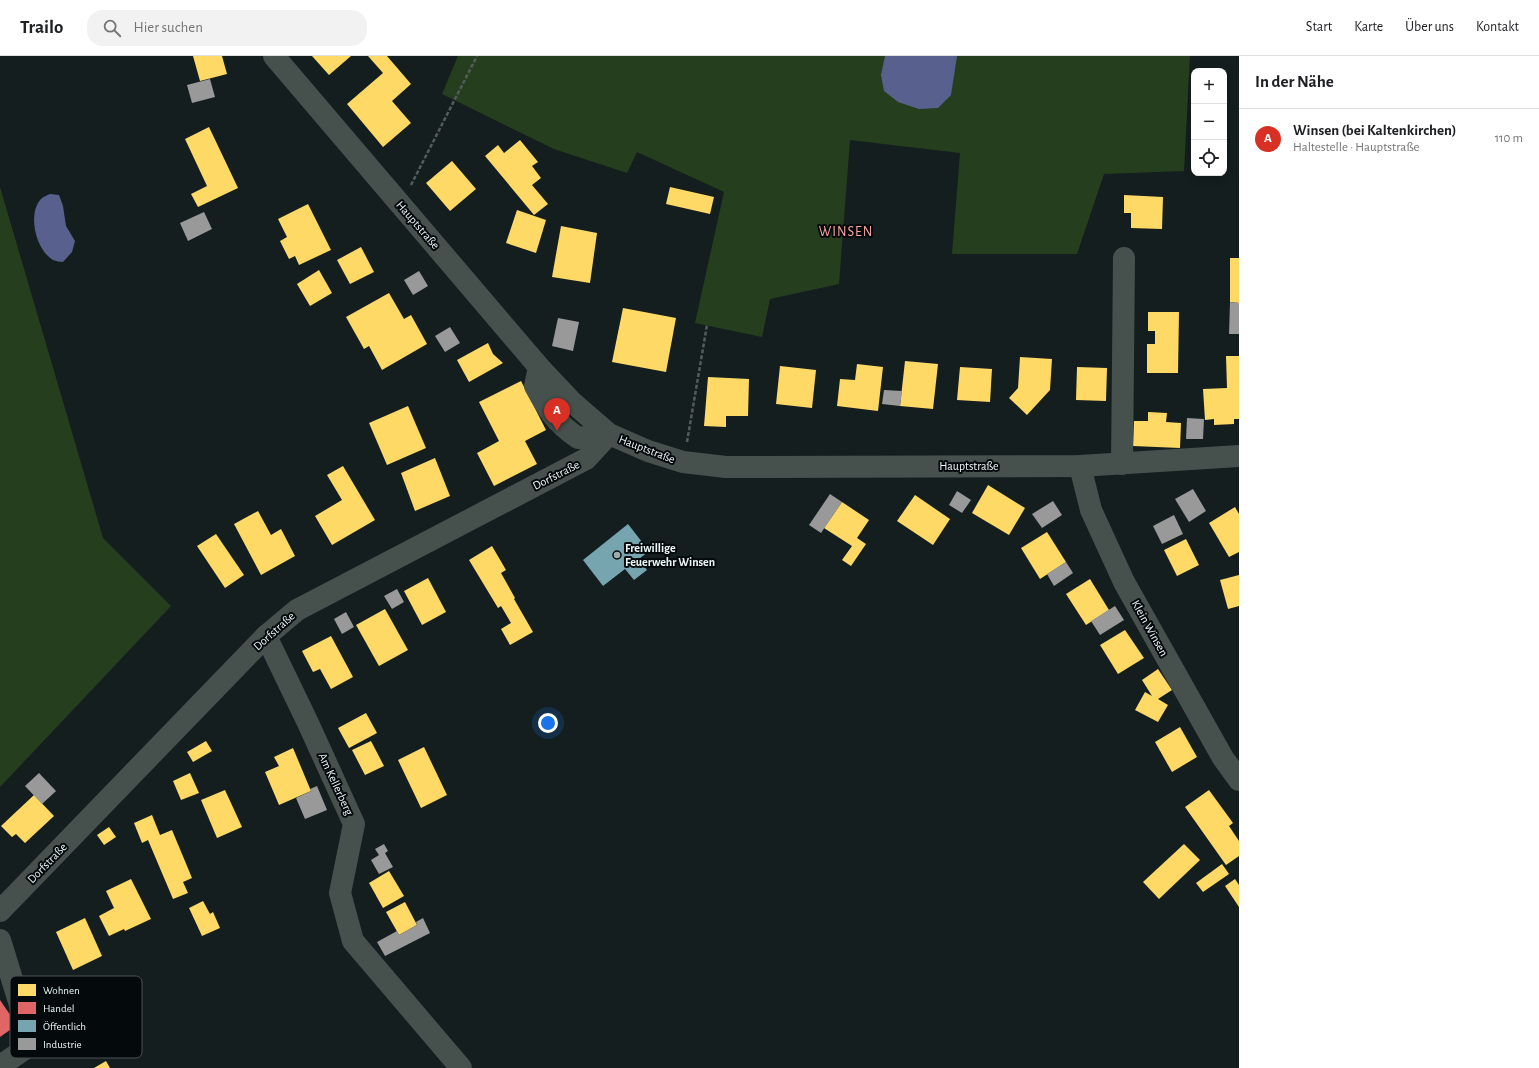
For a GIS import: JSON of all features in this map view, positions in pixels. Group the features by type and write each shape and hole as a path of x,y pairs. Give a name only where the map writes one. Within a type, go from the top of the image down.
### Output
{"street":[{"name":"Hauptstraße","path":"274,56 539,367 572,402 609,434 648,451 683,462 726,467 1080,466 1239,456"},
{"path":"1122,464 1124,258"},
{"name":"Dorfstraße","path":"0,912 266,636 297,610 586,459 609,434"},
{"name":"Klein Winsen","path":"1080,466 1091,510 1124,582 1223,758 1239,780"},
{"name":"Am Kellerberg","path":"266,636 354,824 340,892 353,941 461,1068"},
{"path":"0,940 11,976"},
{"path":"0,1066 12,1058"}],"path":[{"path":"401,205 477,56"},
{"path":"683,462 707,325"}],"green space":[{"path":"458,56 1190,56 1184,171 1104,174 1077,254 952,254 960,153 850,140 839,284 770,299 762,337 695,323 724,192 637,152 627,173 554,149 442,94"},
{"path":"0,187 103,538 171,606 0,787"}],"water":[{"path":"885,56 957,56 951,95 938,108 919,109 898,102 884,91 881,75"},
{"path":"50,194 59,195 63,206 66,226 75,241 72,252 63,262 53,260 47,255 38,240 35,231 34,222 37,206 42,198"}],"building: Wohnen":[{"path":"193,56 222,56 227,74 200,81"},
{"path":"312,56 351,56 329,75"},
{"path":"368,56 387,56 411,84 392,101 411,123 383,147 347,104 383,73"},
{"path":"209,127 238,188 198,207 191,194 207,186 185,139"},
{"path":"520,140 538,162 532,166 541,178 532,185 548,204 534,215 485,156 498,145 504,153"},
{"path":"452,161 476,189 450,211 426,183"},
{"path":"670,187 714,197 710,214 666,204"},
{"path":"1124,195 1163,197 1162,229 1131,228 1131,213 1124,213"},
{"path":"308,204 331,250 299,265 295,256 289,259 280,241 287,237 278,219"},
{"path":"517,210 546,220 536,253 506,243"},
{"path":"561,226 597,233 590,283 552,277"},
{"path":"361,247 374,272 350,284 337,260"},
{"path":"1230,258 1239,258 1239,303 1230,302"},
{"path":"319,270 332,293 310,306 297,284"},
{"path":"389,293 404,319 411,315 427,344 382,370 369,346 364,349 346,317"},
{"path":"623,308 676,318 666,372 612,362"},
{"path":"1148,312 1179,312 1178,373 1147,373 1147,344 1155,344 1155,331 1148,331"},
{"path":"488,343 493,354 503,363 469,382 457,360"},
{"path":"1226,356 1239,356 1239,419 1234,419 1234,424 1214,425 1214,419 1205,420 1203,389 1227,388"},
{"path":"1020,357 1052,359 1050,390 1027,415 1009,398 1018,388"},
{"path":"905,361 938,364 933,409 900,406"},
{"path":"857,364 883,367 878,411 837,406 840,379 855,380"},
{"path":"780,366 816,370 812,408 776,404"},
{"path":"960,367 992,369 990,402 957,400"},
{"path":"1077,367 1107,368 1106,401 1076,400"},
{"path":"708,377 749,379 748,416 726,416 726,427 704,426"},
{"path":"521,381 546,430 525,441 537,464 494,486 477,453 499,441 479,402"},
{"path":"408,406 426,448 387,465 369,423"},
{"path":"1148,412 1167,413 1166,422 1181,423 1180,448 1133,446 1134,421 1148,421"},
{"path":"435,458 450,496 415,511 401,473"},
{"path":"343,466 375,520 332,545 315,516 342,500 327,475"},
{"path":"988,485 1025,508 1009,535 972,513"},
{"path":"915,495 950,519 933,545 897,521"},
{"path":"842,502 869,520 857,538 866,544 851,566 842,560 852,546 824,528"},
{"path":"1235,507 1239,514 1239,552 1229,557 1209,523"},
{"path":"258,511 271,535 281,529 295,556 261,575 234,524"},
{"path":"1047,532 1066,562 1040,579 1021,548"},
{"path":"216,534 244,575 225,588 197,546"},
{"path":"1186,539 1199,565 1177,576 1164,550"},
{"path":"492,546 506,570 501,573 533,632 510,645 501,629 511,623 501,606 498,608 469,560"},
{"path":"1239,575 1239,606 1228,609 1220,580"},
{"path":"428,578 446,612 422,625 404,591"},
{"path":"1090,579 1109,610 1086,625 1066,594"},
{"path":"385,609 408,650 379,666 356,625"},
{"path":"1125,630 1144,658 1118,674 1100,645"},
{"path":"331,636 353,677 331,689 320,669 313,672 302,651"},
{"path":"1158,669 1172,690 1158,699 1168,705 1158,722 1135,710 1145,692 1152,696 1142,680"},
{"path":"366,713 377,733 349,748 338,728"},
{"path":"1180,727 1197,757 1172,772 1155,742"},
{"path":"206,741 212,751 193,762 187,752"},
{"path":"371,741 384,766 365,775 352,750"},
{"path":"424,747 447,795 421,808 398,760"},
{"path":"293,748 311,791 279,805 265,772 279,766 274,757"},
{"path":"190,773 199,793 181,800 173,781"},
{"path":"225,790 242,827 217,838 201,800"},
{"path":"1209,790 1233,823 1229,826 1239,841 1239,856 1226,865 1185,807"},
{"path":"34,795 54,816 25,843 16,834 12,837 1,826"},
{"path":"152,815 160,835 172,830 192,878 183,882 188,893 173,899 148,840 142,843 134,823"},
{"path":"109,827 116,837 104,845 97,835"},
{"path":"1184,844 1200,860 1159,899 1143,882"},
{"path":"1222,864 1229,874 1203,892 1196,883"},
{"path":"389,871 404,896 383,908 369,883"},
{"path":"131,879 151,919 125,931 124,929 109,936 99,916 114,908 106,891"},
{"path":"1235,879 1239,885 1239,907 1225,886"},
{"path":"203,901 210,914 213,912 220,928 202,936 189,908"},
{"path":"405,902 417,925 399,935 386,912"},
{"path":"85,918 102,956 73,970 56,932"},
{"path":"106,1061 110,1068 94,1068"}],"building: Handel":[{"path":"0,1000 10,1015 10,1030 0,1037"}],"building: Öffentlich":[{"name":"Freiwillige Feuerwehr Winsen","path":"628,524 649,551 639,559 647,570 634,580 625,569 603,586 583,560"}],"building: Industrie":[{"path":"210,79 215,97 192,103 187,85"},
{"path":"204,212 212,229 188,241 180,223"},
{"path":"419,271 428,286 413,295 404,280"},
{"path":"1230,302 1239,303 1239,334 1229,334"},
{"path":"558,318 579,322 573,351 552,346"},
{"path":"450,327 460,343 445,352 435,336"},
{"path":"884,390 902,391 900,406 882,404"},
{"path":"1187,418 1204,419 1203,439 1186,439"},
{"path":"1193,489 1206,511 1189,522 1175,499"},
{"path":"957,491 971,500 962,513 949,505"},
{"path":"830,494 842,502 821,533 809,525"},
{"path":"1053,501 1062,515 1042,528 1032,514"},
{"path":"1174,515 1183,534 1162,544 1153,526"},
{"path":"1066,562 1073,573 1054,586 1047,574"},
{"path":"397,589 404,602 392,609 384,596"},
{"path":"1115,606 1124,620 1100,635 1091,621"},
{"path":"346,612 354,627 342,634 334,619"},
{"path":"39,773 56,791 42,804 25,786"},
{"path":"317,786 327,810 305,819 296,798 311,791 310,789"},
{"path":"384,844 388,851 385,853 393,867 379,874 371,860 379,855 375,849"},
{"path":"423,918 430,933 385,956 377,942 397,931 399,935 417,925 416,922"}],"place":[{"name":"Winsen (bei Kaltenkirchen)","path":"557,431"},
{"name":"Freiwillige Feuerwehr Winsen","path":"617,555"}],"district":[{"name":"WINSEN","path":"846,232"}]}
